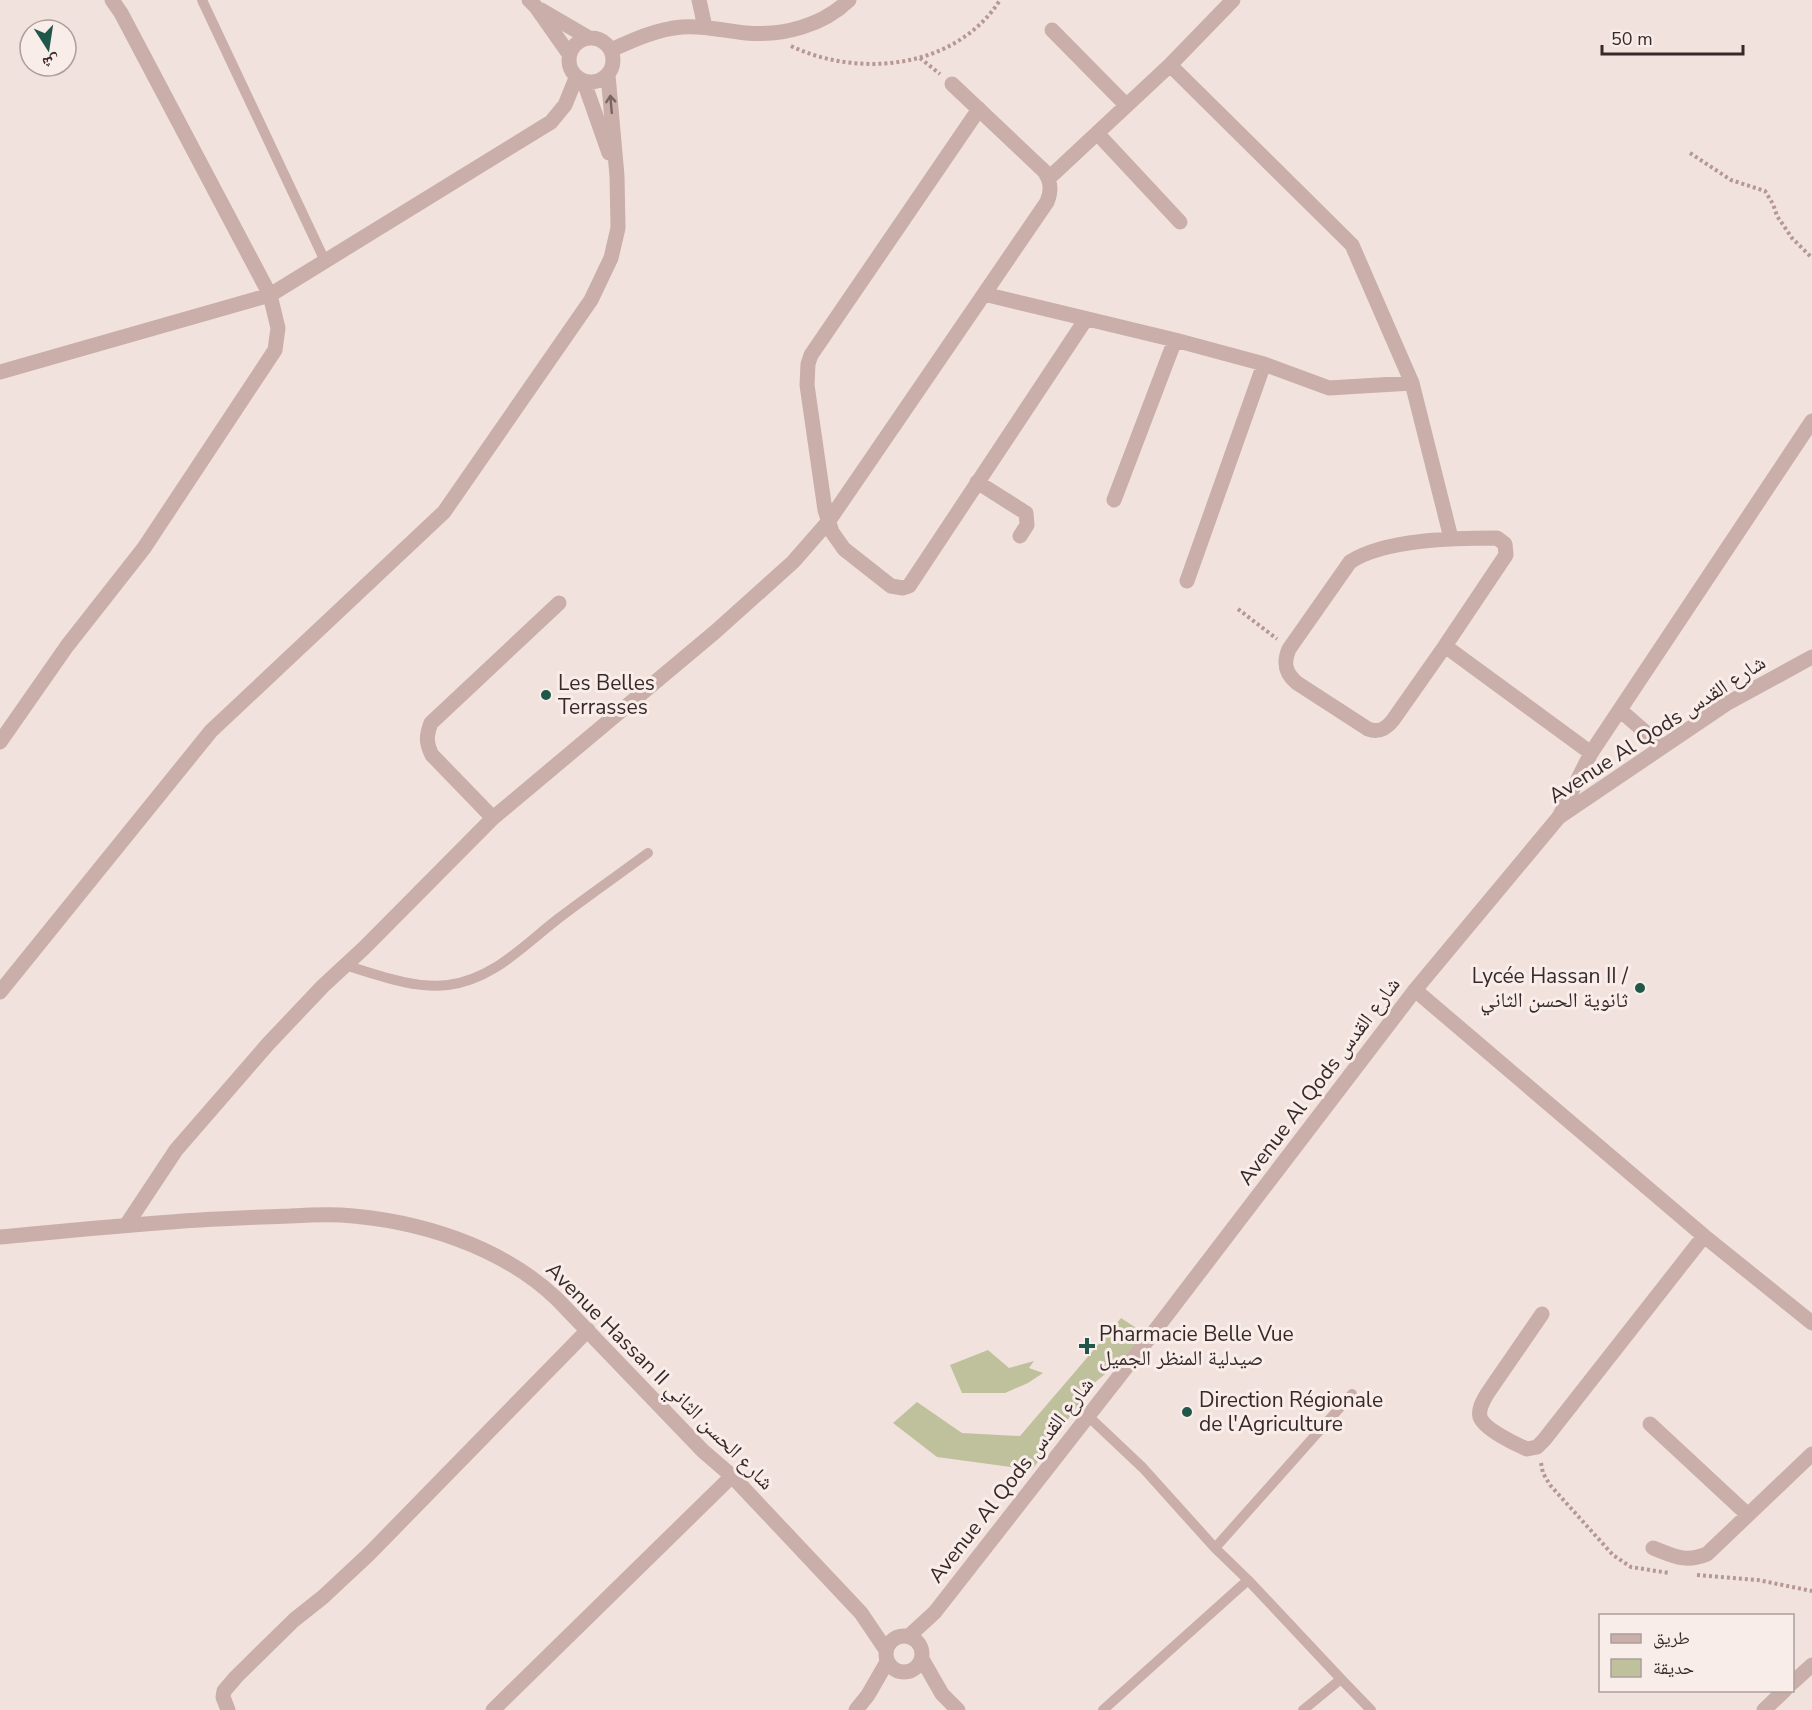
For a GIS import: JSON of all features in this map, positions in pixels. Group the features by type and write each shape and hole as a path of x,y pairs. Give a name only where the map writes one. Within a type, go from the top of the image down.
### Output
{"street":[{"path":"0,742 67,646 144,548 275,350 278,328 270,295 112,0"},
{"path":"699,0 705,27"},
{"path":"611,50 634,40 681,27 705,27 748,33 794,30 817,23 838,11 849,0"},
{"path":"1049,178 1170,65 1233,0"},
{"path":"532,4 589,38"},
{"path":"532,4 569,54"},
{"path":"1052,30 1126,105"},
{"path":"580,80 593,83 608,75 613,67 614,58 605,43 589,38 580,40 573,46 568,63 571,71 580,80 617,176"},
{"path":"1170,65 1352,245 1412,383 1451,538"},
{"path":"0,992 211,731 444,512 591,300 611,258 618,228 617,176 608,75"},
{"path":"0,372 270,295 551,122 565,105 580,80"},
{"path":"127,1224 176,1150 212,1107 268,1044 345,965 493,818 715,632 793,562 828,522 1051,194 1049,178 1044,171 952,84"},
{"path":"980,109 808,364 807,385 825,510 828,522 844,549 891,586 903,588 913,582 1086,319"},
{"path":"1097,133 1180,222"},
{"path":"984,294 1264,364 1329,388 1412,383"},
{"path":"1114,500 1175,340"},
{"path":"1187,581 1264,364"},
{"path":"1559,817 1591,753 1812,421"},
{"path":"977,482 1026,513 1027,525 1020,536"},
{"path":"1451,538 1497,538 1505,544 1506,555 1445,646 1393,720 1386,728 1377,731 1368,729 1291,678 1285,664 1289,649 1350,562 1362,554 1383,548 1451,538"},
{"path":"493,818 432,755 426,745 427,732 430,723 559,603"},
{"path":"1445,646 1591,753"},
{"name":"Avenue Al Qods شارع القدس","path":"902,1637 934,1612 1088,1416 1415,990 1559,817 1726,704 1812,657"},
{"path":"1620,710 1661,746"},
{"path":"1415,990 1704,1236 1812,1323"},
{"name":"Avenue Hassan II شارع الحسن الثاني","path":"0,1237 127,1224 339,1215 409,1225 436,1232 504,1259 542,1284 703,1451 732,1476 861,1613 887,1656"},
{"path":"1542,1314 1486,1394 1479,1415 1483,1423 1514,1444 1527,1449 1537,1447 1544,1440 1704,1236"},
{"path":"228,1710 224,1691 236,1677 294,1620 323,1597 369,1554 588,1330"},
{"path":"1650,1424 1748,1515"},
{"path":"1653,1548 1683,1560 1707,1554 1812,1454"},
{"path":"493,1710 732,1476"},
{"name":"Avenue Al Qods شارع القدس","path":"922,1653 934,1612"},
{"name":"Avenue Hassan II شارع الحسن الثاني","path":"861,1613 902,1637"},
{"path":"856,1710 868,1695 887,1656 890,1642 902,1637 916,1640 942,1694"},
{"path":"887,1656 896,1671 905,1672 914,1670 922,1653"},
{"path":"1794,1681 1812,1665"},
{"path":"905,1672 942,1694 958,1710"},
{"path":"868,1695 905,1672"},
{"path":"1766,1709 1783,1692"}],"lane":[{"path":"202,0 325,261"},
{"path":"345,965 426,985 449,985 479,978 499,966 648,854"},
{"path":"1215,1548 1352,1394"},
{"path":"1088,1416 1143,1468 1215,1548 1371,1710"},
{"path":"1104,1710 1248,1580"},
{"path":"1303,1710 1341,1679"}],"path":[{"path":"770,33 816,57 842,63 885,64 920,57 959,41 977,28 993,12 1000,0"},
{"path":"920,57 952,84"},
{"path":"1690,153 1731,180 1765,192 1792,238 1812,258"},
{"path":"1238,609 1289,649"}],"green space":[{"path":"1121,1318 1150,1337 1093,1384 1032,1470 937,1457 893,1423 917,1402 962,1433 1020,1436"},
{"path":"988,1350 1009,1368 1034,1361 1029,1368 1043,1373 1028,1383 1005,1393 962,1393 950,1365"}],"place":[{"name":"Les Belles Terrasses","path":"546,695"},
{"name":"Lycée Hassan II / ثانوية الحسن الثاني","path":"1640,988"},
{"name":"Pharmacie Belle Vue صيدلية المنظر الجميل","path":"1087,1346"},
{"name":"Direction Régionale de l'Agriculture","path":"1187,1412"}]}
